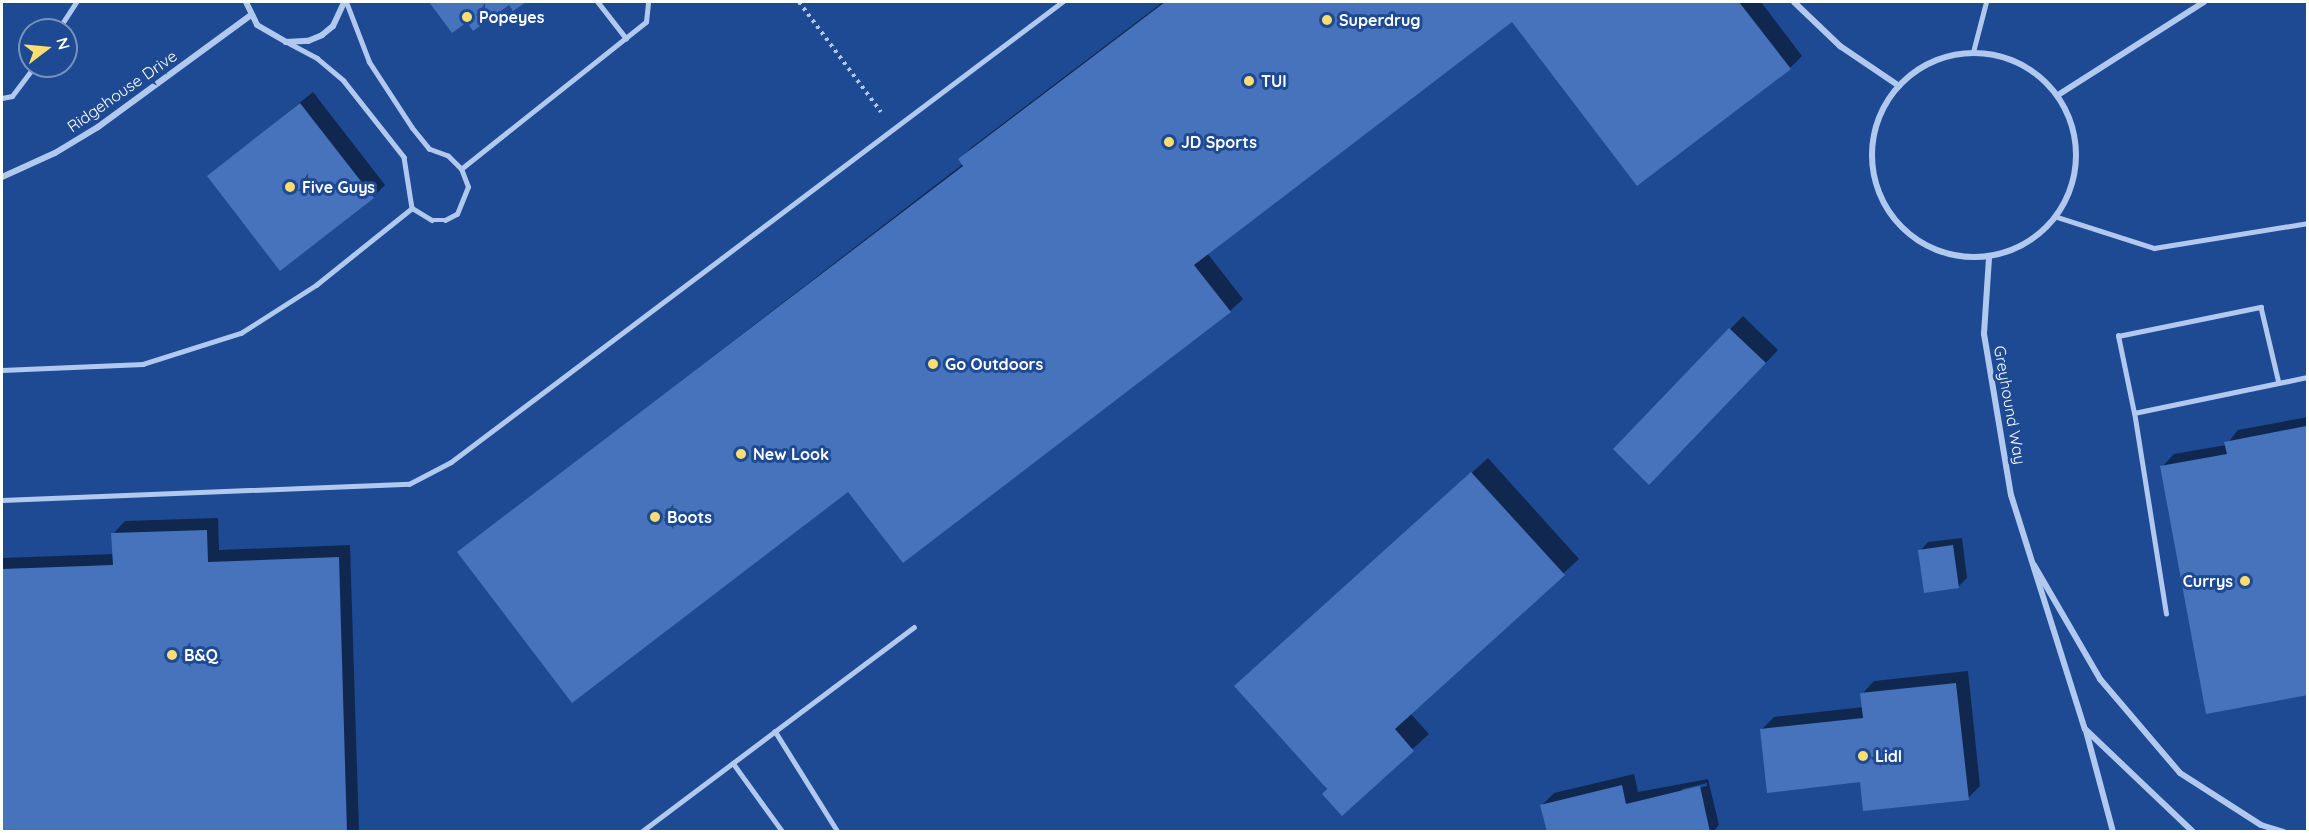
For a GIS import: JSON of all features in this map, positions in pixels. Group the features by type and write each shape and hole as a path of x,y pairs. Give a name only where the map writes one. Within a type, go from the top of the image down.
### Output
{"street":[{"path":"246,2 250,15 271,36 286,42 308,41 322,35 333,26 345,2"},
{"path":"1794,2 1840,46 1899,86"},
{"path":"2058,95 2204,2"},
{"name":"Ridgehouse Drive","path":"2,177 55,153 98,127 250,15"},
{"path":"1973,52 2006,57 2034,72 2058,95 2073,124 2078,156 2072,188 2057,217 2038,237 2015,250 1989,258 1957,257 1927,247 1902,229 1883,203 1873,173 1872,142 1881,112 1899,86 1920,68 1937,60 1973,52"},
{"name":"Greyhound Way","path":"1989,258 1984,334 2011,495 2028,554"},
{"path":"2028,554 2085,729 2113,831"},
{"path":"2028,554 2100,679 2180,773 2261,825 2284,831"},
{"path":"2085,729 2193,831"}],"lane":[{"path":"66,18 76,2"},
{"path":"345,2 369,62 412,128 429,149 448,156 461,169 468,187 457,214 445,220 432,220 412,208"},
{"path":"598,2 626,38"},
{"path":"461,169 646,21 648,2"},
{"path":"2,500 409,484 451,462 1062,2"},
{"path":"1973,52 1986,2"},
{"path":"286,42 317,58 344,81 404,157 412,208"},
{"path":"2,98 12,96 26,78"},
{"path":"2,370 143,364 241,333 316,285 412,208"},
{"path":"2057,217 2154,248 2307,223"},
{"path":"2166,614 2118,336 2261,307 2279,383"},
{"path":"2133,413 2307,377"},
{"path":"640,831 914,627"},
{"path":"776,731 838,831"},
{"path":"733,763 783,831"}],"path":[{"path":"799,2 893,128"}],"building":[{"name":"Popeyes","path":"429,2 526,2 513,11 509,5 473,31 467,22 452,33"},
{"path":"1165,2 1739,2 1791,69 1637,186 1512,22 1194,265 1231,312 903,563 848,492 572,703 457,552 963,166 958,159"},
{"name":"Five Guys","path":"300,103 374,198 280,271 207,176"},
{"path":"1729,328 1766,363 1649,485 1613,449"},
{"name":"Currys","path":"2306,426 2308,695 2206,714 2160,466 2227,454 2224,442"},
{"path":"1471,472 1565,575 1395,729 1414,751 1342,816 1322,794 1327,789 1234,686"},
{"name":"B&Q","path":"207,530 208,562 339,557 347,832 2,832 2,569 113,565 111,533"},
{"path":"1953,545 1959,588 1924,593 1918,550"},
{"name":"Lidl","path":"1956,683 1969,800 1863,811 1860,782 1767,793 1760,729 1863,718 1860,693"},
{"path":"1622,785 1626,804 1700,786 1710,832 1547,832 1540,805"}],"place":[{"name":"Popeyes","path":"467,17"},
{"name":"Superdrug","path":"1327,20"},
{"name":"TUI","path":"1249,81"},
{"name":"JD Sports","path":"1169,142"},
{"name":"Five Guys","path":"290,187"},
{"name":"Go Outdoors","path":"933,364"},
{"name":"New Look","path":"741,454"},
{"name":"Boots","path":"655,517"},
{"name":"Currys","path":"2245,581"},
{"name":"B&Q","path":"172,655"},
{"name":"Lidl","path":"1863,756"}]}
